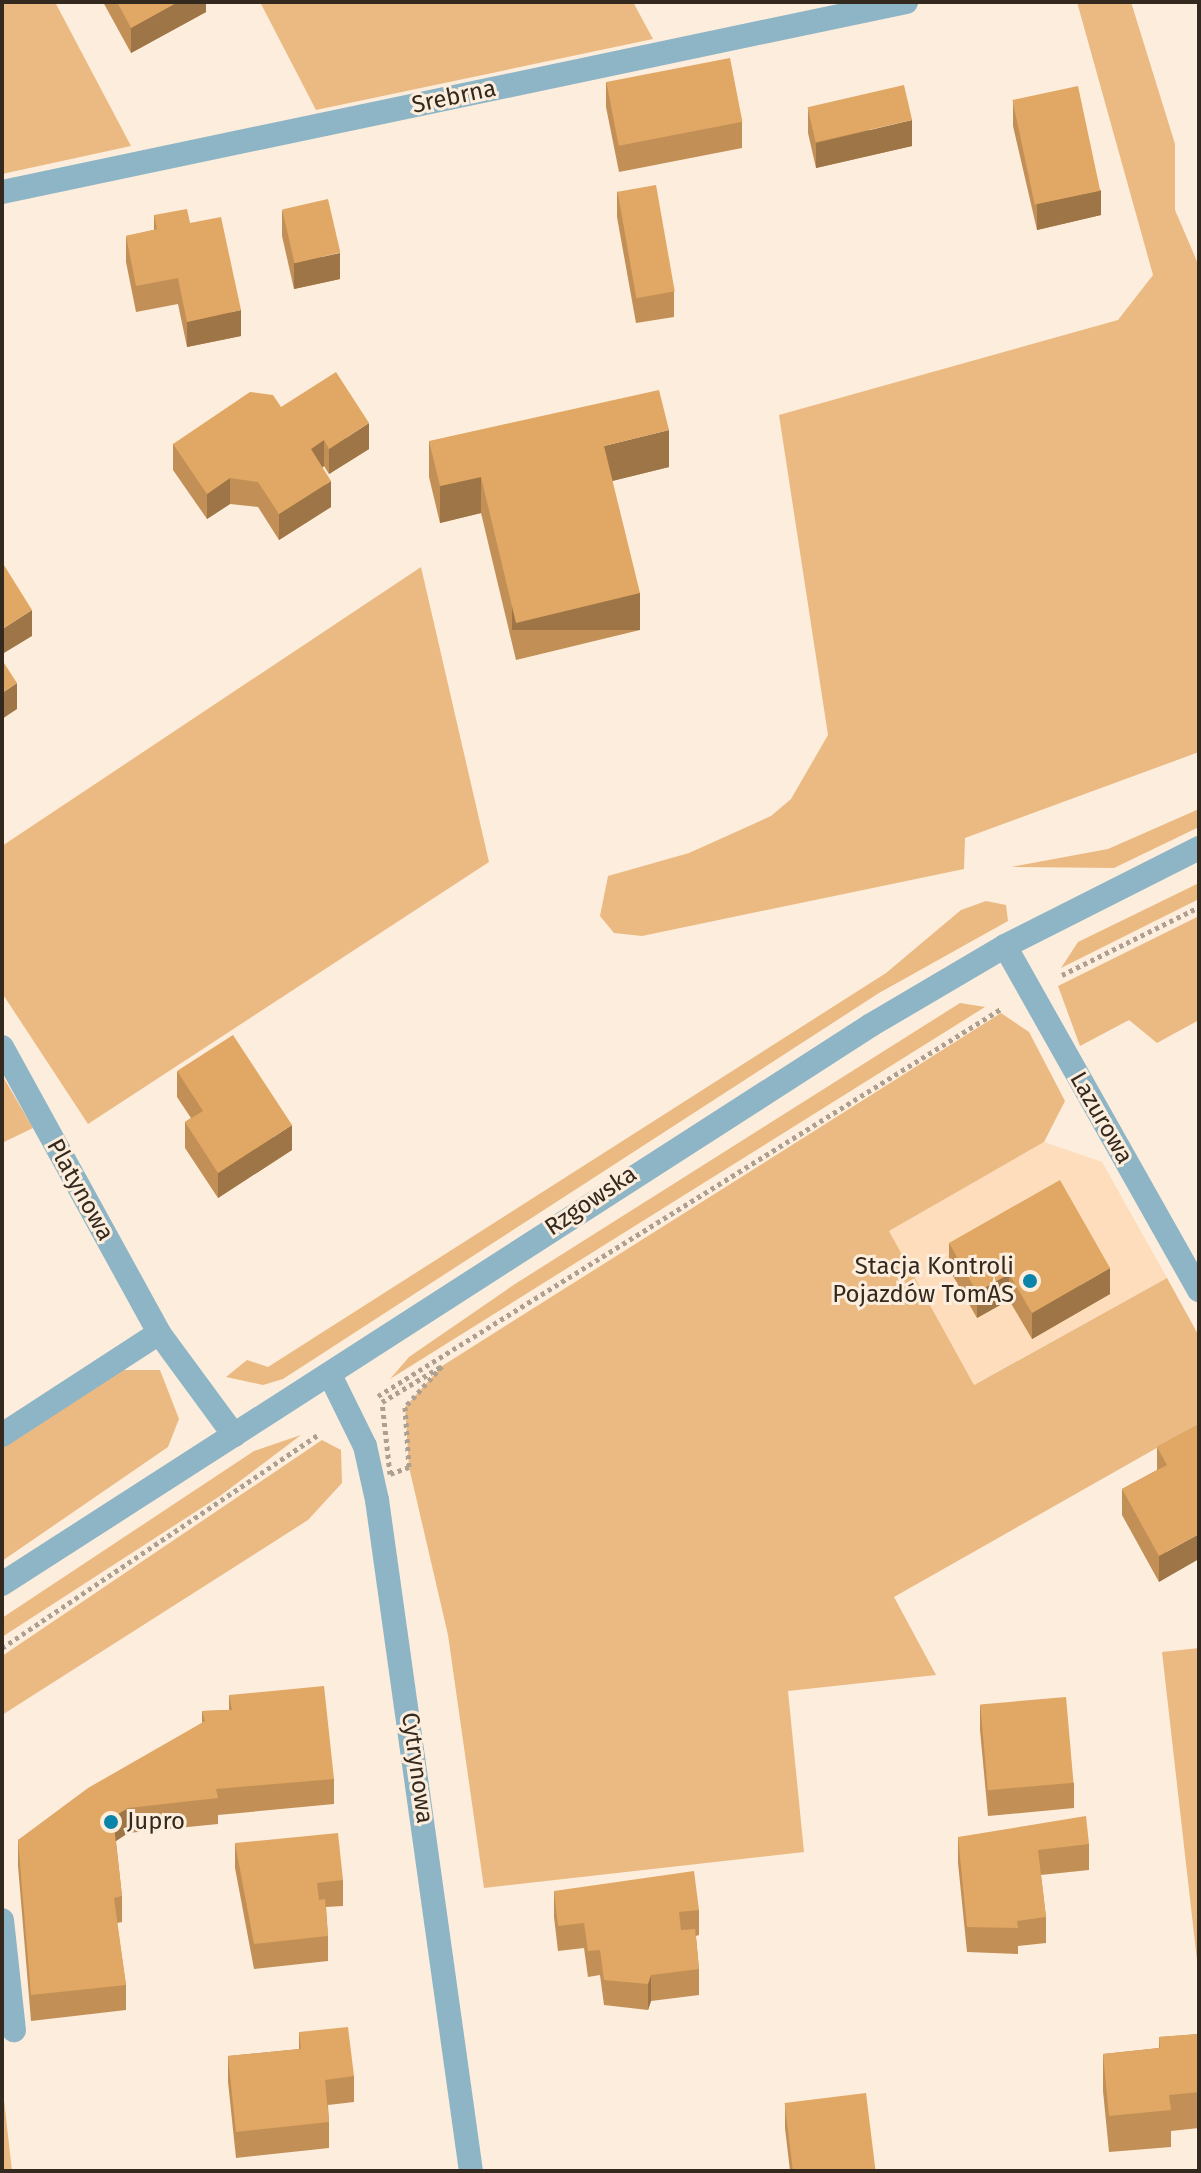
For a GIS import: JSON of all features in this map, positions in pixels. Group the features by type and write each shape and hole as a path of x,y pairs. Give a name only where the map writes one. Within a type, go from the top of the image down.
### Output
{"street":[{"name":"Srebrna","path":"2,192 906,2"},
{"name":"Rzgowska","path":"2,1584 330,1375 635,1171 1005,946 1199,848"},
{"name":"Lazurowa","path":"1005,946 1199,1290"},
{"name":"Platynowa","path":"2,1047 159,1333 234,1435"},
{"path":"2,1435 159,1333"},
{"name":"Cytrynowa","path":"330,1375 352,1413 382,1529 471,2171"},
{"path":"2,1920 14,2030"}],"path":[{"path":"2,1648 352,1413 1030,992 1199,907"},
{"path":"442,1366 405,1407 409,1467 390,1474 382,1402 442,1366"}],"shaded area":[{"path":"2,2 55,2 131,146 2,174"},
{"path":"260,2 633,2 653,39 316,110"},
{"path":"1077,2 1131,2 1175,144 1175,210 1199,266 1199,752 965,838 964,869 642,936 614,933 600,916 608,876 689,853 771,816 791,799 828,735 779,415 1118,320 1153,275"},
{"path":"421,567 489,862 88,1124 2,993 2,846"},
{"path":"1199,809 1199,827 1114,868 1011,867 1108,849"},
{"path":"1199,883 1199,899 1061,968 1078,942"},
{"path":"986,901 1006,905 1008,921 879,993 283,1379 263,1385 226,1377 247,1360 268,1367 886,973 961,910"},
{"path":"1199,916 1199,1020 1157,1043 1129,1020 1080,1046 1058,986"},
{"path":"960,1003 985,1007 390,1379 409,1357 515,1284"},
{"path":"1001,1013 1029,1032 1065,1101 1044,1142 889,1231 974,1385 1167,1278 1199,1336 1199,1424 894,1597 936,1675 788,1691 804,1852 484,1888 448,1635 409,1467 405,1407 442,1366"},
{"path":"2,1075 33,1128 2,1143"},
{"path":"1044,1142 1102,1162 1167,1278 973,1385 889,1231"},
{"path":"114,1370 160,1370 179,1419 168,1447 2,1561 2,1447"},
{"path":"301,1435 220,1496 2,1637 2,1618 254,1451"},
{"path":"322,1440 341,1450 342,1483 308,1520 2,1715 2,1656"},
{"path":"1199,1648 1199,1978 1162,1652"},
{"path":"2,2082 12,2171 2,2171"}],"building":[{"path":"117,2 178,2 131,28"},
{"path":"730,58 742,122 619,146 606,82"},
{"path":"904,85 912,120 816,142 808,107"},
{"path":"1078,86 1100,191 1035,205 1012,100"},
{"path":"656,185 675,291 636,298 618,192"},
{"path":"328,199 340,253 295,263 282,210"},
{"path":"187,209 190,223 221,217 241,310 187,322 178,278 136,286 126,236 157,229 154,215"},
{"path":"336,372 369,423 329,449 324,440 311,449 331,481 279,514 258,482 230,478 207,494 173,444 250,392 273,395 281,407"},
{"path":"659,390 669,430 604,446 640,593 516,623 481,477 440,486 429,441"},
{"path":"2,562 32,610 4,628 2,633"},
{"path":"2,660 17,683 2,693"},
{"path":"233,1035 292,1125 218,1173 185,1122 203,1111 177,1071"},
{"name":"Stacja Kontroli Pojazdów TomAS","path":"1060,1180 1110,1268 1032,1313 1009,1274 977,1292 949,1243"},
{"path":"1199,1424 1199,1534 1159,1556 1122,1489 1167,1465 1157,1447"},
{"path":"324,1686 334,1779 216,1789 218,1798 128,1808 113,1817 122,1896 114,1898 126,1985 31,1995 18,1840 88,1788 205,1721 202,1711 232,1710 229,1695"},
{"path":"1066,1697 1073,1783 988,1790 980,1704"},
{"path":"1086,1816 1089,1844 1038,1850 1046,1917 1017,1921 1018,1928 967,1927 958,1837"},
{"path":"338,1833 343,1880 317,1883 319,1900 325,1899 328,1936 254,1944 235,1843"},
{"path":"694,1871 699,1910 679,1912 681,1930 695,1929 699,1969 651,1975 648,1984 604,1980 600,1950 588,1951 584,1923 558,1926 554,1891"},
{"path":"348,2027 354,2076 325,2080 329,2122 236,2132 228,2056 301,2049 299,2032"},
{"path":"1199,2034 1199,2092 1169,2095 1171,2110 1109,2116 1103,2054 1160,2048 1159,2037"},
{"path":"866,2093 876,2171 793,2171 785,2103"}],"place":[{"name":"Stacja Kontroli Pojazdów TomAS","path":"1030,1281"},
{"name":"Jupro","path":"111,1822"}]}
